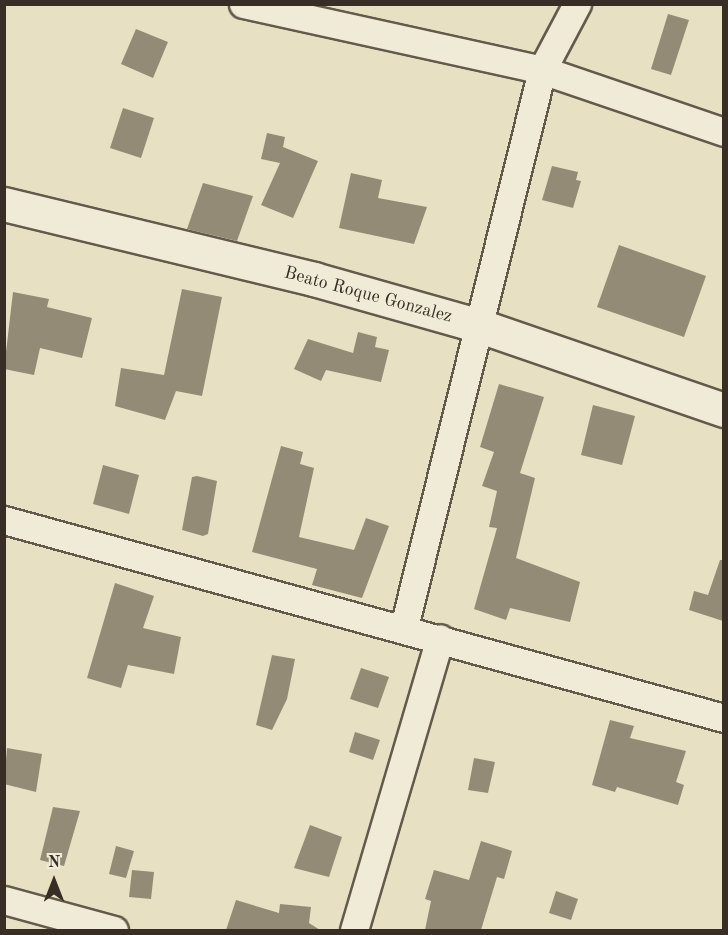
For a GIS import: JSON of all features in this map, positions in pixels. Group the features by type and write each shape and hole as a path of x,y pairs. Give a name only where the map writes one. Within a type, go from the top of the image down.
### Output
{"street":[{"path":"243,4 542,70 723,132"},
{"path":"404,627 542,70 577,4"},
{"name":"Beato Roque Gonzalez","path":"4,204 314,279 480,326 723,410"},
{"path":"4,520 404,627 723,718"},
{"path":"354,930 440,638"},
{"path":"4,900 114,930"}],"building":[{"path":"668,14 689,20 671,75 651,69"},
{"path":"136,29 168,42 153,78 121,64"},
{"path":"123,108 154,118 141,158 110,148"},
{"path":"267,133 285,137 283,147 318,161 293,218 261,205 280,163 261,159"},
{"path":"552,166 578,172 576,180 581,181 573,208 542,200"},
{"path":"351,173 382,180 378,198 427,207 414,244 339,228"},
{"path":"203,183 253,196 237,241 187,229"},
{"path":"619,245 706,276 684,337 597,307"},
{"path":"182,289 222,297 202,396 176,391 165,420 115,406 121,368 164,375"},
{"path":"13,292 49,299 47,307 92,318 82,358 40,348 34,375 4,369"},
{"path":"358,332 377,337 375,347 389,350 381,382 326,370 321,381 294,369 308,339 353,353"},
{"path":"499,384 544,397 520,473 535,478 516,558 580,582 570,622 510,608 506,620 474,609 497,528 489,527 497,491 482,486 494,452 480,447"},
{"path":"593,405 635,416 622,465 581,455"},
{"path":"281,446 303,452 300,464 314,468 299,537 354,550 366,518 389,526 362,598 312,585 317,569 252,552"},
{"path":"103,465 139,475 129,514 93,504"},
{"path":"192,477 217,481 208,534 203,536 182,530"},
{"path":"720,560 723,560 723,621 689,610 694,591 708,595"},
{"path":"115,583 154,596 143,628 181,637 174,674 128,665 121,688 87,678"},
{"path":"272,655 295,659 287,699 272,730 256,725"},
{"path":"361,668 389,677 378,708 350,699"},
{"path":"610,720 634,726 630,738 686,751 676,782 684,785 678,805 617,787 615,792 592,785"},
{"path":"355,732 380,740 373,760 349,752"},
{"path":"7,748 42,754 36,792 4,784"},
{"path":"474,758 495,762 488,793 468,790"},
{"path":"53,807 80,811 64,866 40,860"},
{"path":"310,825 342,837 329,877 294,868"},
{"path":"481,841 512,851 504,879 497,877 481,930 425,930 431,901 425,899 434,870 469,880"},
{"path":"116,846 134,851 126,878 109,874"},
{"path":"132,870 154,872 151,899 129,897"},
{"path":"556,891 578,899 571,920 549,913"},
{"path":"236,900 279,913 280,904 311,907 309,923 320,930 226,930"}]}
